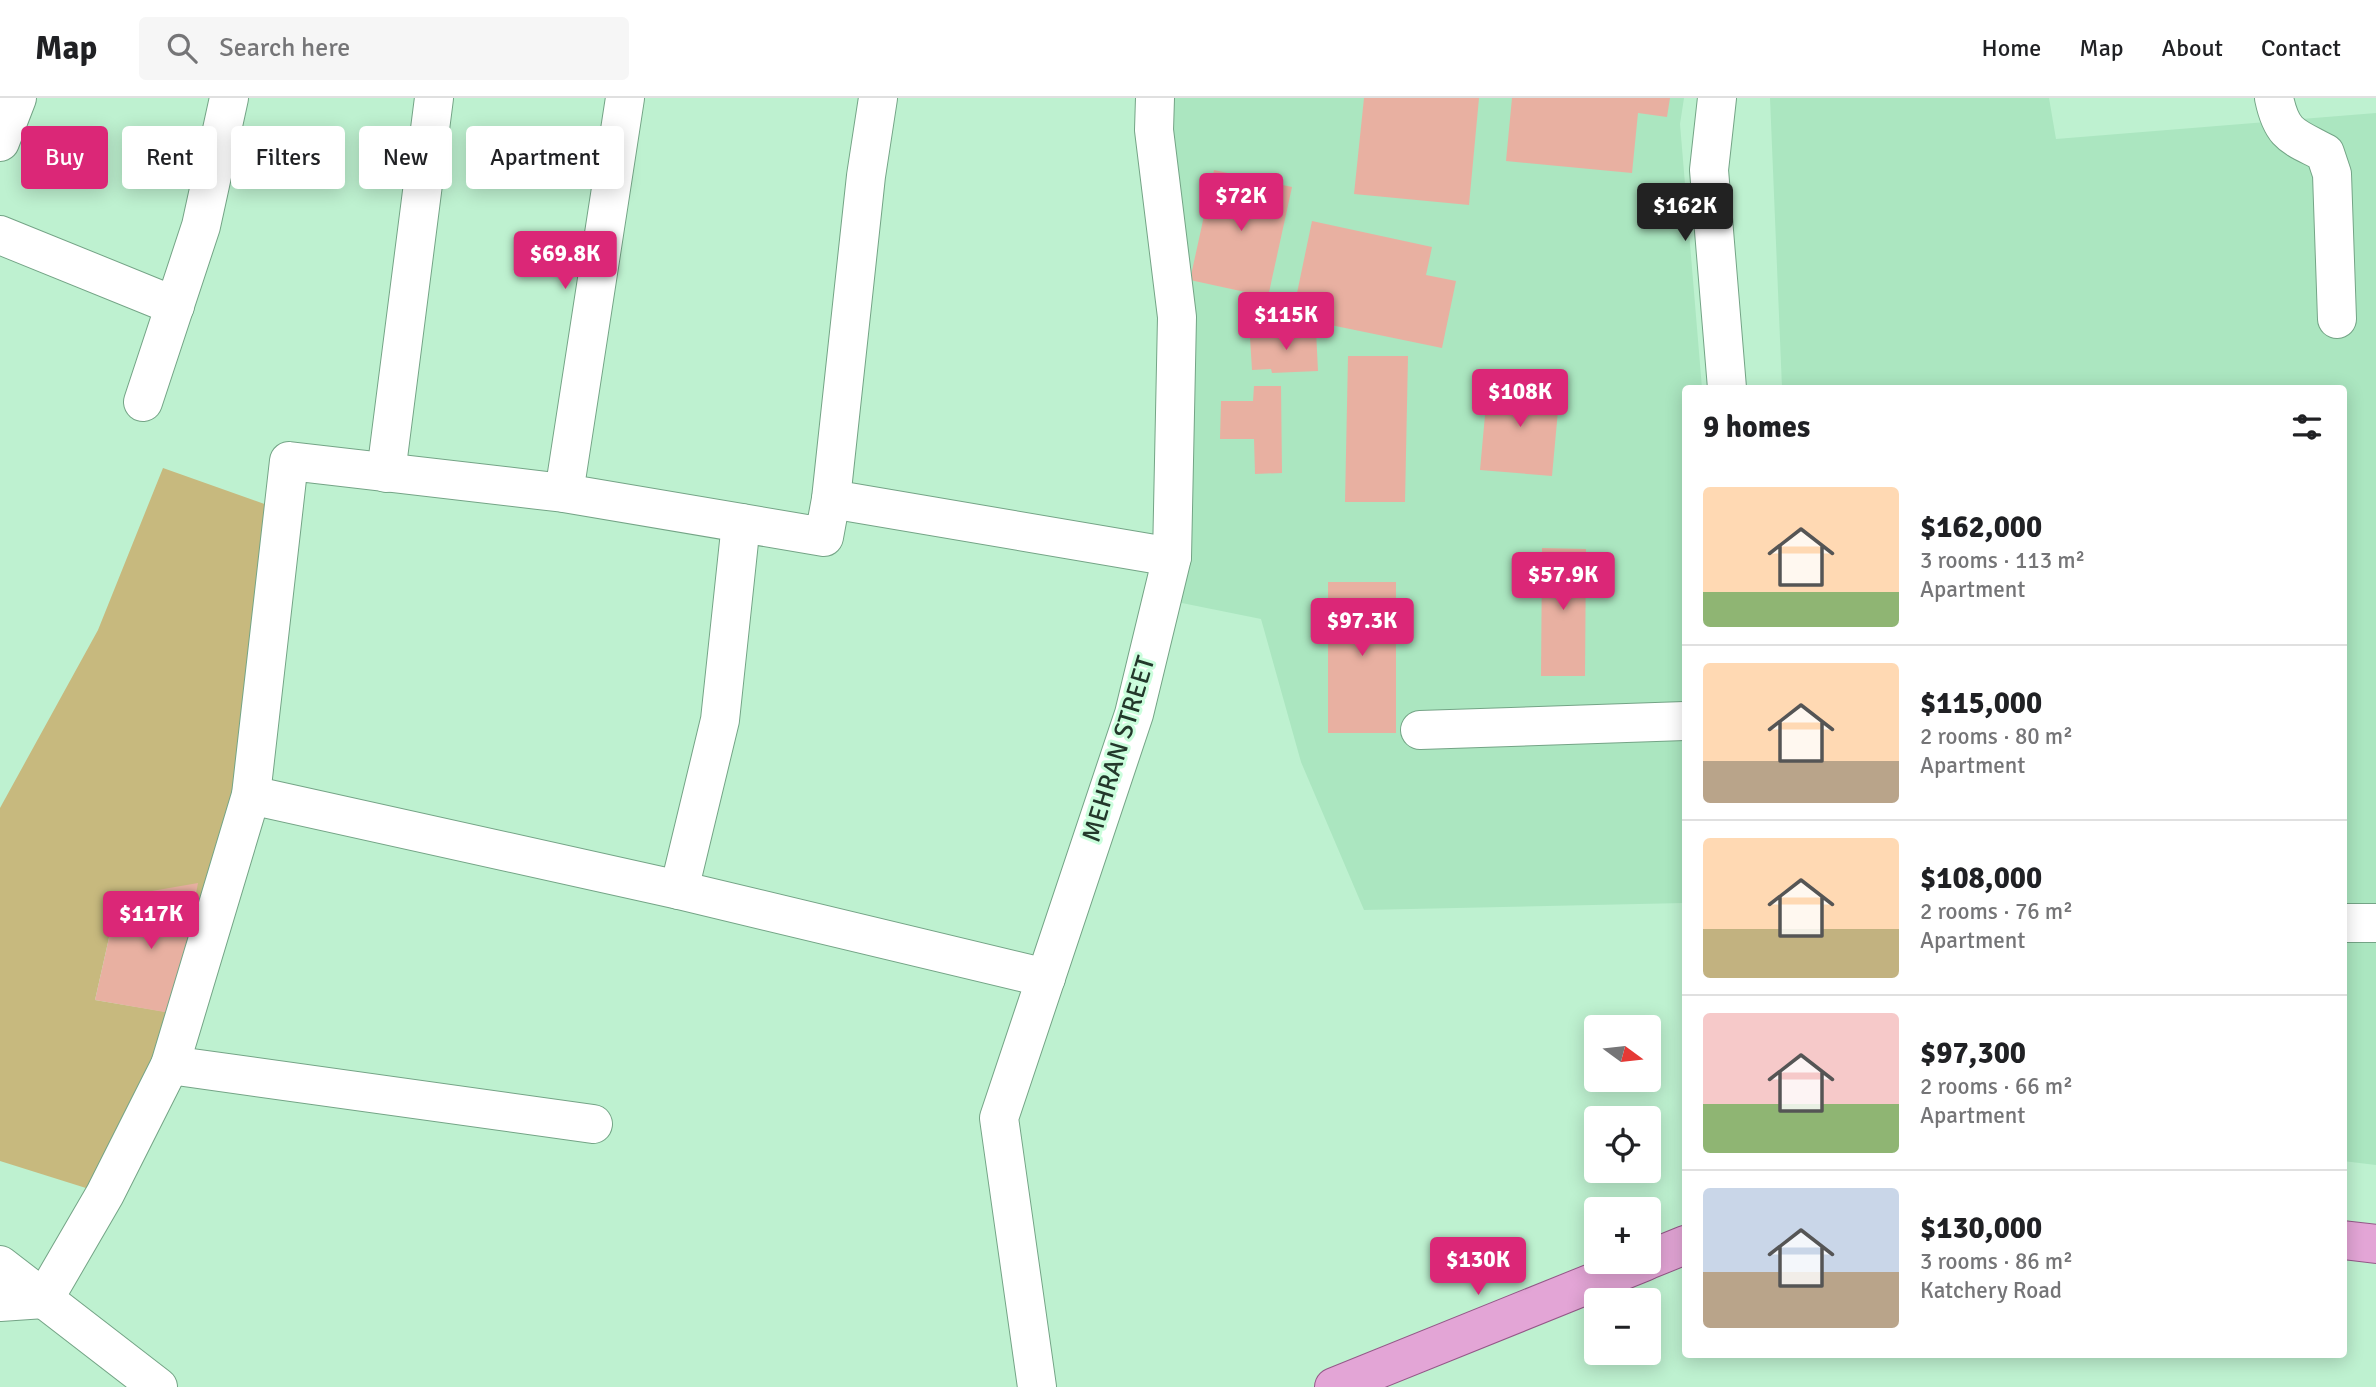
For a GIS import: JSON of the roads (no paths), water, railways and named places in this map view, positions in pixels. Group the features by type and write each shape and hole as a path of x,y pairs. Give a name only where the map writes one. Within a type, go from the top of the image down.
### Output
{"main road":[{"path":"2347,1240 2376,1244"},
{"path":"1661,1255 1682,1246"},
{"path":"1334,1387 1614,1274"}],"street":[{"path":"0,142 17,98"},
{"path":"143,402 201,226 229,98"},
{"path":"386,473 434,98"},
{"path":"564,493 625,98"},
{"path":"44,1300 105,1194 170,1065 251,795 289,461 564,493 824,537 831,499 866,176 878,98"},
{"name":"MEHRAN STREET","path":"1037,1387 999,1118 1134,714 1172,557 1177,317 1154,130 1155,98"},
{"path":"1717,98 1709,170 1727,385"},
{"path":"2274,98 2278,117 2287,132 2325,153 2332,174 2337,319"},
{"path":"0,235 175,306"},
{"path":"831,499 1172,557"},
{"path":"679,890 720,720 741,523"},
{"path":"1420,730 1682,722"},
{"path":"251,795 679,890 1046,978"},
{"path":"2347,923 2376,923"},
{"path":"170,1065 593,1124"},
{"path":"0,1265 158,1387"},
{"path":"0,1302 44,1300"}]}
